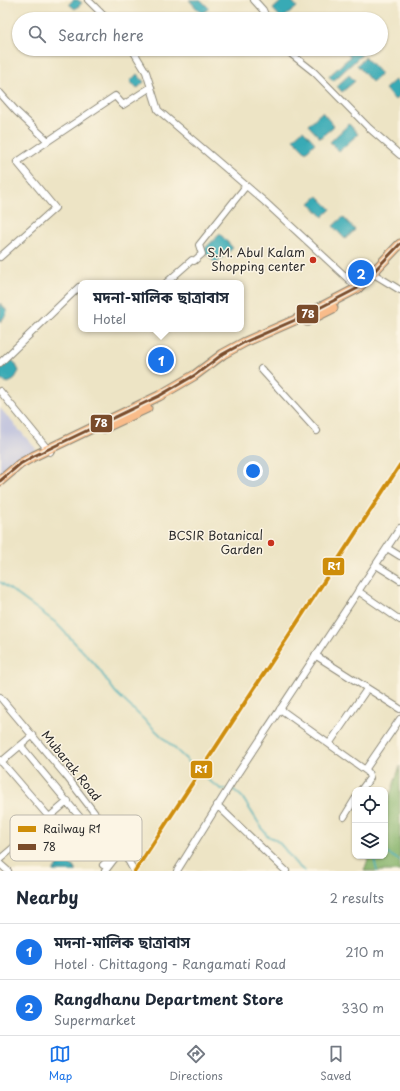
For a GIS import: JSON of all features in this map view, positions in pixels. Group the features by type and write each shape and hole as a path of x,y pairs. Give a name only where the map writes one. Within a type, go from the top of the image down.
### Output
{"highway":[{"path":"359,289 400,244"},
{"path":"0,481 20,464 148,408 236,352 318,316 377,276 400,252"},
{"path":"0,485 13,474 50,451"}],"street":[{"path":"88,0 100,12"},
{"path":"254,0 264,12"},
{"path":"136,56 146,72 158,110 246,186 359,289"},
{"path":"294,56 314,72 369,128 400,155"},
{"path":"0,257 55,208 17,162 115,96 123,105 150,87"},
{"path":"0,93 16,111 48,141"},
{"path":"169,280 192,260 194,261 202,254 199,245 246,186"},
{"path":"377,276 400,290"},
{"path":"0,363 78,288"},
{"path":"261,369 317,431"},
{"path":"0,391 50,451"},
{"path":"177,871 217,805 400,528"},
{"path":"387,548 400,556"},
{"path":"376,564 400,580"},
{"path":"358,591 400,620"},
{"path":"315,655 400,709"},
{"path":"329,744 367,689"},
{"name":"Mubarak Road","path":"0,697 95,815"},
{"path":"280,709 365,770 370,778 363,787"},
{"path":"365,770 400,719"},
{"path":"32,735 21,746 1,761 47,815"},
{"path":"21,746 79,815"},
{"path":"51,815 68,801"},
{"path":"344,817 352,804"},
{"path":"217,805 286,871"},
{"path":"0,859 10,850"},
{"name":"Mubarak Road","path":"129,861 134,871"},
{"path":"0,864 8,871"}],"shaded area":[{"path":"0,408 36,449 0,480"}],"green space":[{"path":"400,766 400,871 364,871 368,859 388,859 388,800"}],"water":[{"path":"73,0 78,0 82,3 75,9 69,4"},
{"path":"189,0 201,0 209,8 204,12 200,12"},
{"path":"283,0 291,0 297,7 291,12 276,12 273,9"},
{"path":"349,56 360,56 333,81 329,76 350,57"},
{"path":"365,57 381,74 372,82 357,65"},
{"path":"137,74 144,82 137,89 130,81"},
{"path":"349,75 355,81 342,92 337,86"},
{"path":"395,80 400,85 400,95 395,100 385,89"},
{"path":"322,112 334,126 320,138 308,125"},
{"path":"349,124 358,134 339,151 330,142"},
{"path":"303,130 315,143 306,152 293,139"},
{"path":"318,196 331,209 323,217 310,203"},
{"path":"343,217 355,230 345,239 333,226"},
{"path":"220,234 233,248 216,264 203,250"},
{"path":"0,303 7,311 6,315 0,322"},
{"path":"10,358 15,363 19,371 14,380 8,383 0,380 0,366"},
{"path":"62,861 68,861 77,871 53,871"}],"waterway":[{"path":"0,582 55,622 95,664 116,693 208,780 221,789 226,789"},
{"path":"230,789 234,790 242,797 267,836 279,842 295,863 305,871"},
{"path":"388,854 400,861"},
{"path":"374,859 377,871"}],"rail line":[{"name":"R1","path":"142,860 400,465"},
{"name":"R1","path":"135,871 142,861"}],"transit line":[{"name":"78","path":"0,481 20,464 34,456 159,396 195,375 223,354 245,342 302,317 358,288 400,244"}],"place":[{"name":"S.M. Abul Kalam Shopping center","path":"313,260"},
{"name":"Rangdhanu Department Store","path":"361,273"},
{"name":"মদনা-মালিক ছাত্রাবাস","path":"161,360"},
{"name":"BCSIR Botanical Garden","path":"271,543"}]}
